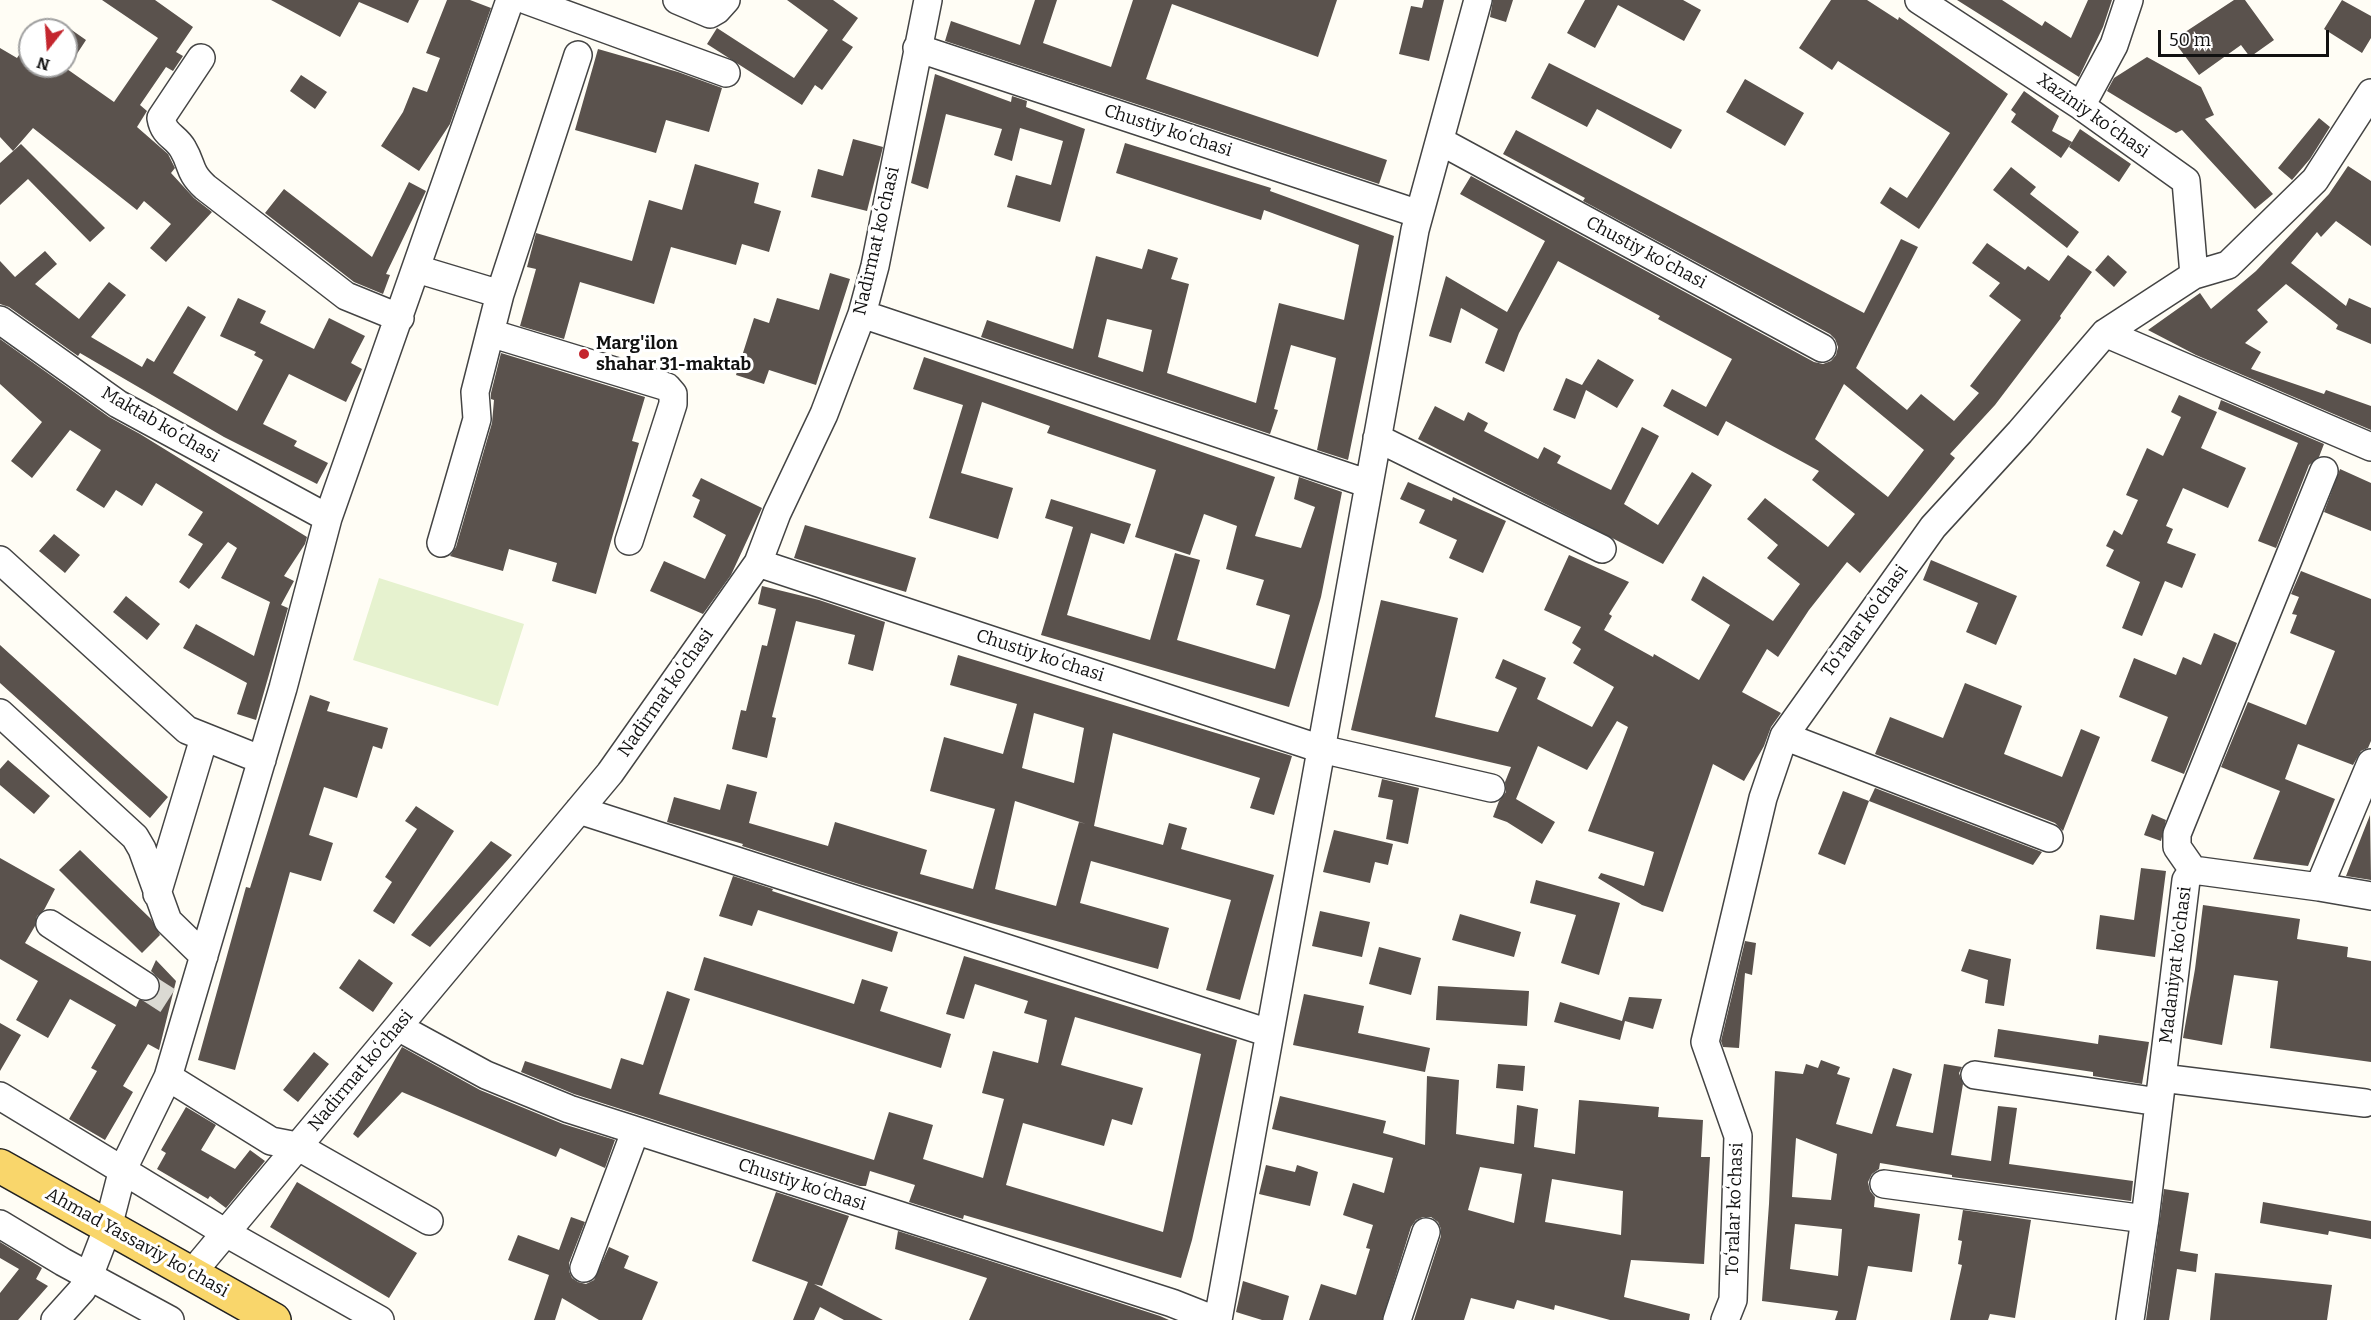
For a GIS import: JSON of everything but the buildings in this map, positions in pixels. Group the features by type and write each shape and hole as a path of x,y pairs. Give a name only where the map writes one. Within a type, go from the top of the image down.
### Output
{"main road":[{"name":"Ahmad Yassaviy ko'chasi","path":"0,1166 274,1320"}],"street":[{"path":"56,1320 82,1290 89,1276 108,1227 123,1169 168,1077 179,1007 204,956 284,688 328,518 510,0"},
{"path":"526,0 726,73"},
{"path":"677,0 710,14 726,0"},
{"name":"Nadirmat koʻchasi","path":"192,1273 610,772 758,563 777,513 824,414 862,314 875,266 928,0"},
{"name":"Chustiy koʻchasi","path":"398,1027 486,1075 569,1109 1172,1303 1217,1320 1419,214 1479,0"},
{"name":"Xaziniy koʻchasi","path":"1919,0 2081,106 2186,181 2194,275"},
{"path":"2081,106 2114,45 2129,0"},
{"name":"Chustiy koʻchasi","path":"917,48 1419,214"},
{"path":"441,543 477,418 475,392 500,294 578,55"},
{"path":"201,58 161,118 163,129 183,148 192,175 346,296 400,318"},
{"name":"Toʻralar koʻchasi","path":"1725,1320 1733,1300 1738,1136 1705,1042 1763,798 1784,735 1933,527 2020,432 2105,333 2194,275 2228,265 2315,180 2371,93"},
{"name":"Chustiy koʻchasi","path":"1440,141 1822,348"},
{"path":"417,269 500,294"},
{"path":"862,314 1369,484"},
{"name":"Maktab koʻchasi","path":"0,320 118,405 328,518"},
{"path":"490,333 667,387 673,394 673,404 629,541"},
{"path":"2105,333 2371,447"},
{"path":"1377,438 1602,549"},
{"path":"2193,870 2177,847 2177,834 2324,471"},
{"path":"0,560 187,730 262,760"},
{"name":"Chustiy koʻchasi","path":"758,563 1321,749 1491,788"},
{"path":"0,713 130,831 142,849 168,921 204,956"},
{"path":"1784,735 2049,838"},
{"path":"157,894 204,738"},
{"path":"2319,887 2371,763"},
{"path":"579,810 1269,1033"},
{"name":"Madaniyat ko'chasi","path":"2130,1320 2145,1219 2186,880 2193,870 2371,896"},
{"path":"50,924 145,986"},
{"path":"1975,1075 2365,1103"},
{"path":"168,1077 271,1141 297,1146 429,1221"},
{"path":"0,1096 226,1233 380,1320"},
{"path":"584,1268 635,1132"},
{"path":"1884,1184 2145,1219"},
{"path":"0,1224 170,1320"},
{"path":"1396,1320 1426,1232"}],"green space":[{"path":"379,578 524,624 498,706 353,660"}],"tunnel":[{"path":"145,986 170,1002"}],"place":[{"name":"Marg'ilon shahar 31-maktab","path":"584,354"}]}
